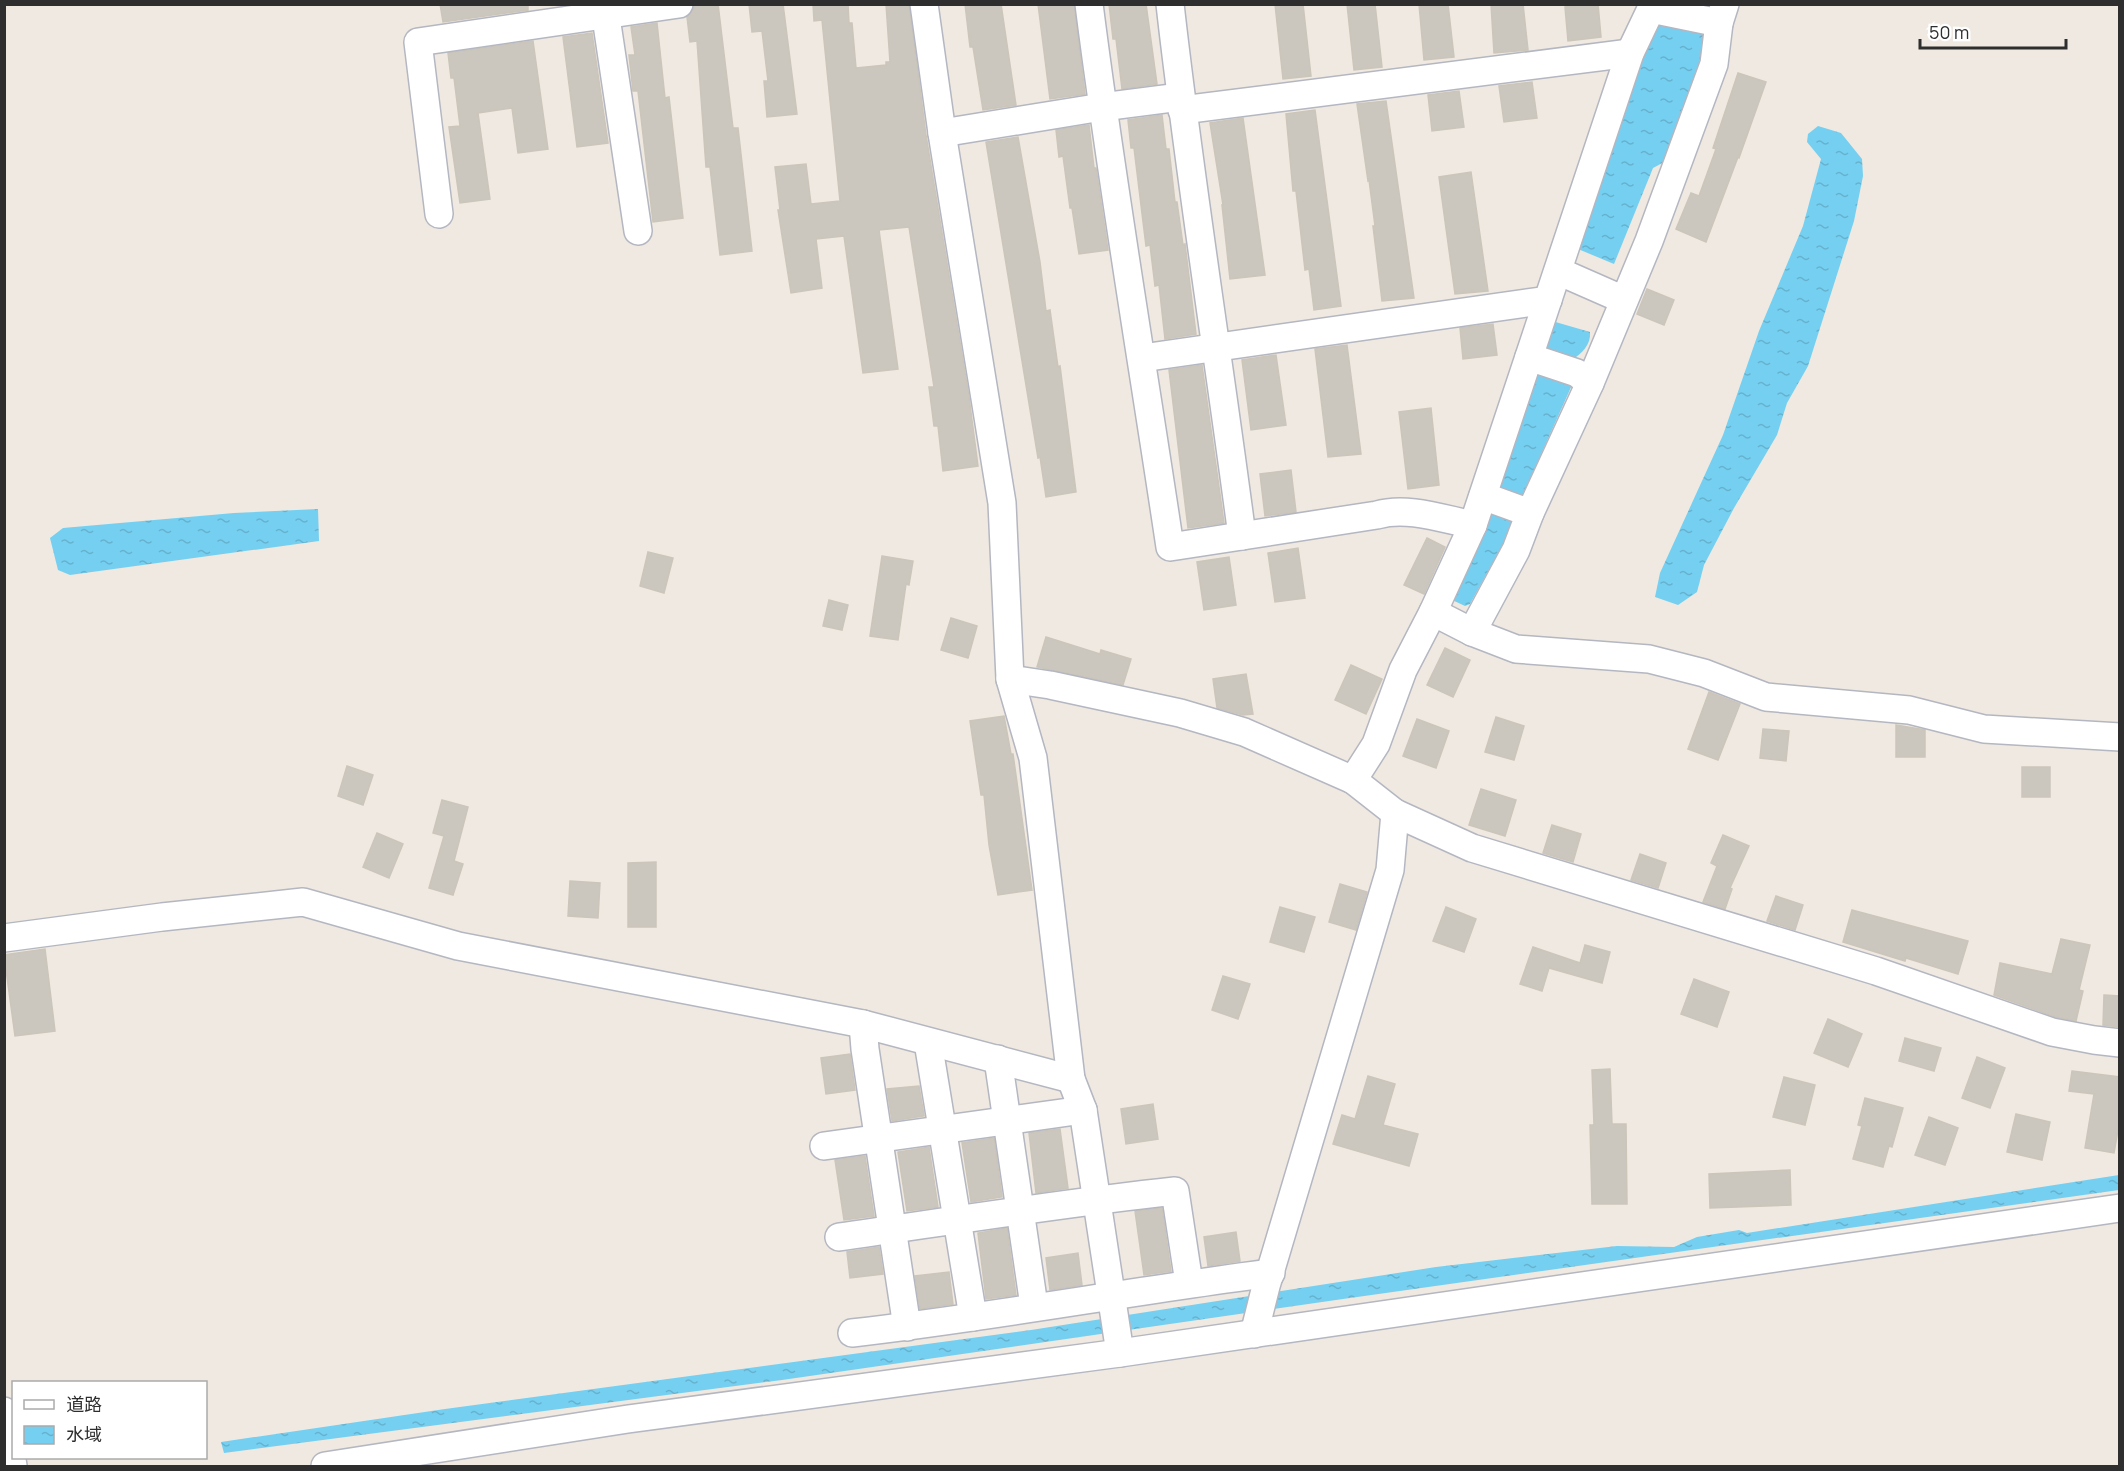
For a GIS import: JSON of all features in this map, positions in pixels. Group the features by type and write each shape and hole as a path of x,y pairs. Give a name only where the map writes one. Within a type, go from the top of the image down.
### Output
{"street":[{"path":"439,214 418,42 605,10 679,4"},
{"path":"924,4 942,133 1002,503 1010,680 1033,758 1071,1079 1083,1110 1119,1346"},
{"path":"1089,4 1102,107 1170,547 1377,515 1389,511 1414,513 1473,525"},
{"path":"1170,4 1181,103 1242,536"},
{"path":"1353,780 1376,744 1403,670 1433,612 1473,525 1630,53 1651,7 1722,14 1714,64 1648,241 1590,383 1530,513 1516,550 1472,632"},
{"path":"605,10 638,231"},
{"path":"942,133 1102,107 1181,103 1630,53"},
{"path":"1558,271 1624,300"},
{"path":"1142,358 1548,300"},
{"path":"1529,357 1577,374 1590,383"},
{"path":"1483,496 1530,513"},
{"path":"1433,612 1472,632 1516,649 1649,659 1704,673 1766,697 1909,710 1983,729 2120,737"},
{"path":"1010,680 1050,685 1180,713 1244,732 1353,780 1395,813 1473,848 1876,971 2052,1032 2094,1040 2120,1042"},
{"path":"1256,1325 1390,870 1395,813"},
{"path":"4,938 162,917 303,902 458,946 863,1024 1071,1079"},
{"path":"863,1024 907,1327"},
{"path":"928,1041 973,1317"},
{"path":"998,1059 1034,1306"},
{"path":"824,1146 1083,1110"},
{"path":"839,1237 1098,1199 1175,1191 1189,1283"},
{"path":"325,1467 1256,1325 2120,1208"},
{"path":"852,1334 1034,1306 1112,1304 1189,1283 1268,1279"},
{"path":"4,1411 10,1460"}],"water":[{"path":"1674,20 1701,27 1708,43 1668,160 1653,168 1614,264 1578,249 1646,40 1655,27"},
{"path":"1818,126 1841,133 1862,159 1863,176 1854,221 1808,366 1787,403 1777,435 1704,565 1697,592 1678,605 1655,597 1660,573 1723,435 1759,331 1803,226 1821,159 1807,142 1808,134"},
{"path":"1552,321 1590,332 1585,348 1572,360 1547,353 1545,343"},
{"path":"1543,372 1572,385 1522,497 1499,491 1496,483 1532,377"},
{"path":"1490,506 1516,523 1497,568 1491,566 1470,604 1465,606 1450,599"},
{"path":"318,509 319,541 70,575 58,570 50,538 63,528 234,513"},
{"path":"2119,1175 2119,1190 782,1380 224,1453 221,1442 445,1409 1031,1330 1436,1267 1617,1246 1674,1247 1697,1237 1739,1230 1747,1233"}],"building":[{"path":"440,4 528,4 528,10 443,22"},
{"path":"718,4 733,128 738,128 752,251 720,255 710,167 706,167 697,41 690,42 687,17 694,5"},
{"path":"749,4 783,4 797,114 767,117 764,81 768,81 762,31 752,32"},
{"path":"813,4 848,4 856,68 886,65 886,62 890,62 886,4 909,4 926,135 969,397 978,466 943,471 938,426 934,426 929,387 934,387 909,227 879,230 898,369 863,373 844,236 816,239 822,288 791,293 778,210 780,210 775,167 806,164 811,204 840,201 822,20 814,21"},
{"path":"965,4 1001,4 1016,105 983,110 973,47 970,47"},
{"path":"1038,4 1074,4 1085,94 1050,99"},
{"path":"1109,4 1146,4 1157,84 1122,89"},
{"path":"1275,4 1303,4 1311,76 1283,79"},
{"path":"1347,4 1375,4 1382,67 1354,70"},
{"path":"1419,4 1448,4 1454,57 1424,60"},
{"path":"1491,4 1523,4 1528,50 1494,53"},
{"path":"1598,4 1601,37 1568,41 1565,7"},
{"path":"657,23 665,98 669,97 683,218 653,222 638,91 633,91 629,55 635,55 631,27"},
{"path":"592,33 608,143 577,147 563,37"},
{"path":"533,41 548,149 518,153 512,108 478,113 490,199 460,203 449,127 460,126 454,78 451,78 448,53"},
{"path":"1738,73 1766,82 1706,242 1676,229 1691,193 1699,196 1716,149 1713,148"},
{"path":"1532,82 1537,118 1504,122 1499,86"},
{"path":"1459,91 1464,127 1432,131 1428,95"},
{"path":"1386,101 1414,298 1382,301 1373,226 1375,226 1357,104"},
{"path":"1315,110 1341,306 1314,310 1309,269 1305,270 1296,191 1293,191 1286,114"},
{"path":"1162,115 1166,149 1169,149 1175,202 1177,202 1183,245 1185,244 1196,334 1165,339 1159,285 1155,286 1150,245 1146,246 1134,148 1131,148 1128,120"},
{"path":"1243,118 1265,275 1230,279 1223,205 1210,123"},
{"path":"1089,125 1108,250 1079,254 1063,156 1059,157 1056,130"},
{"path":"1018,137 1040,262 1046,311 1050,310 1058,367 1060,366 1076,492 1046,497 986,142"},
{"path":"1471,172 1488,291 1455,294 1439,177"},
{"path":"1647,289 1674,300 1664,325 1637,314"},
{"path":"1493,324 1497,355 1463,359 1460,328"},
{"path":"1347,345 1361,454 1328,457 1315,349"},
{"path":"1276,355 1286,425 1251,430 1242,360"},
{"path":"1202,365 1224,523 1188,528 1169,370"},
{"path":"1431,408 1439,485 1408,489 1399,412"},
{"path":"1291,470 1296,512 1265,516 1260,474"},
{"path":"1427,538 1445,547 1424,594 1404,585"},
{"path":"1298,548 1305,598 1275,602 1268,553"},
{"path":"648,552 673,558 664,593 640,586"},
{"path":"882,556 913,561 909,585 906,584 898,640 870,636"},
{"path":"1229,557 1236,605 1204,610 1197,562"},
{"path":"829,600 848,605 842,630 823,626"},
{"path":"951,618 977,626 968,658 941,650"},
{"path":"1046,637 1100,654 1101,650 1131,659 1123,685 1037,667"},
{"path":"1445,648 1470,660 1453,697 1427,685"},
{"path":"1351,665 1382,679 1366,714 1335,700"},
{"path":"1246,674 1253,714 1243,715 1217,708 1213,679"},
{"path":"1709,692 1740,704 1718,760 1688,749"},
{"path":"1004,716 1011,754 1013,754 1032,890 998,895 989,845 984,795 981,795 970,721"},
{"path":"1496,717 1524,726 1514,760 1485,752"},
{"path":"1417,719 1449,731 1436,768 1403,756"},
{"path":"1896,725 1925,730 1925,757 1896,757"},
{"path":"1763,729 1789,731 1786,761 1760,758"},
{"path":"347,766 373,775 363,805 338,796"},
{"path":"2022,767 2050,767 2050,797 2022,797"},
{"path":"1481,789 1516,800 1505,836 1469,825"},
{"path":"442,800 468,807 454,861 463,864 453,895 429,888 444,836 433,833"},
{"path":"1552,825 1581,834 1573,862 1543,853"},
{"path":"377,833 403,844 389,878 363,867"},
{"path":"1723,835 1749,846 1730,888 1732,889 1725,909 1703,902 1717,866 1711,863"},
{"path":"1640,854 1666,863 1658,888 1631,880"},
{"path":"656,862 656,927 628,927 628,863"},
{"path":"570,881 600,883 598,918 568,916"},
{"path":"1340,884 1367,892 1356,930 1329,922"},
{"path":"1776,896 1803,905 1795,930 1767,921"},
{"path":"1280,907 1315,917 1304,952 1270,942"},
{"path":"1446,907 1476,919 1464,952 1433,941"},
{"path":"1852,910 1968,941 1958,974 1843,942"},
{"path":"2061,939 2090,945 2079,990 2083,991 2076,1021 2056,1017 1994,995 2000,963 2052,974"},
{"path":"1585,945 1610,952 1602,983 1549,968 1542,991 1520,984 1533,947 1580,963"},
{"path":"45,949 55,1031 15,1036 4,955"},
{"path":"1223,976 1250,984 1238,1019 1212,1010"},
{"path":"1694,979 1729,992 1717,1027 1681,1014"},
{"path":"2104,995 2120,996 2120,1027 2103,1025"},
{"path":"1828,1019 1862,1034 1848,1067 1814,1053"},
{"path":"1905,1038 1941,1048 1934,1071 1899,1061"},
{"path":"850,1054 855,1090 826,1094 821,1058"},
{"path":"1977,1057 2005,1068 1990,1108 1962,1098"},
{"path":"1610,1069 1612,1124 1626,1124 1627,1204 1592,1204 1590,1125 1594,1125 1592,1070"},
{"path":"2072,1071 2120,1077 2120,1119 2114,1153 2085,1148 2094,1094 2069,1091"},
{"path":"1368,1076 1395,1084 1383,1125 1418,1134 1409,1166 1333,1144 1342,1115 1355,1119"},
{"path":"1784,1077 1815,1085 1805,1125 1773,1117"},
{"path":"919,1086 924,1116 892,1121 887,1089"},
{"path":"1865,1098 1903,1108 1892,1147 1889,1146 1883,1167 1853,1159 1862,1126 1858,1125"},
{"path":"1153,1104 1158,1139 1126,1144 1121,1109"},
{"path":"2016,1114 2050,1122 2042,1160 2007,1152"},
{"path":"1929,1117 1958,1128 1945,1165 1915,1155"},
{"path":"1060,1129 1068,1188 1036,1193 1029,1133"},
{"path":"994,1138 1002,1197 971,1202 962,1143"},
{"path":"929,1147 938,1207 907,1211 898,1152"},
{"path":"865,1156 874,1216 844,1220 835,1160"},
{"path":"1790,1170 1791,1205 1710,1208 1709,1174"},
{"path":"1162,1208 1171,1271 1144,1275 1135,1211"},
{"path":"1007,1228 1016,1295 986,1299 978,1233"},
{"path":"1236,1232 1240,1261 1208,1266 1204,1237"},
{"path":"879,1247 883,1274 850,1278 847,1252"},
{"path":"1078,1253 1082,1285 1050,1290 1046,1258"},
{"path":"949,1272 953,1304 920,1309 915,1276"}]}
